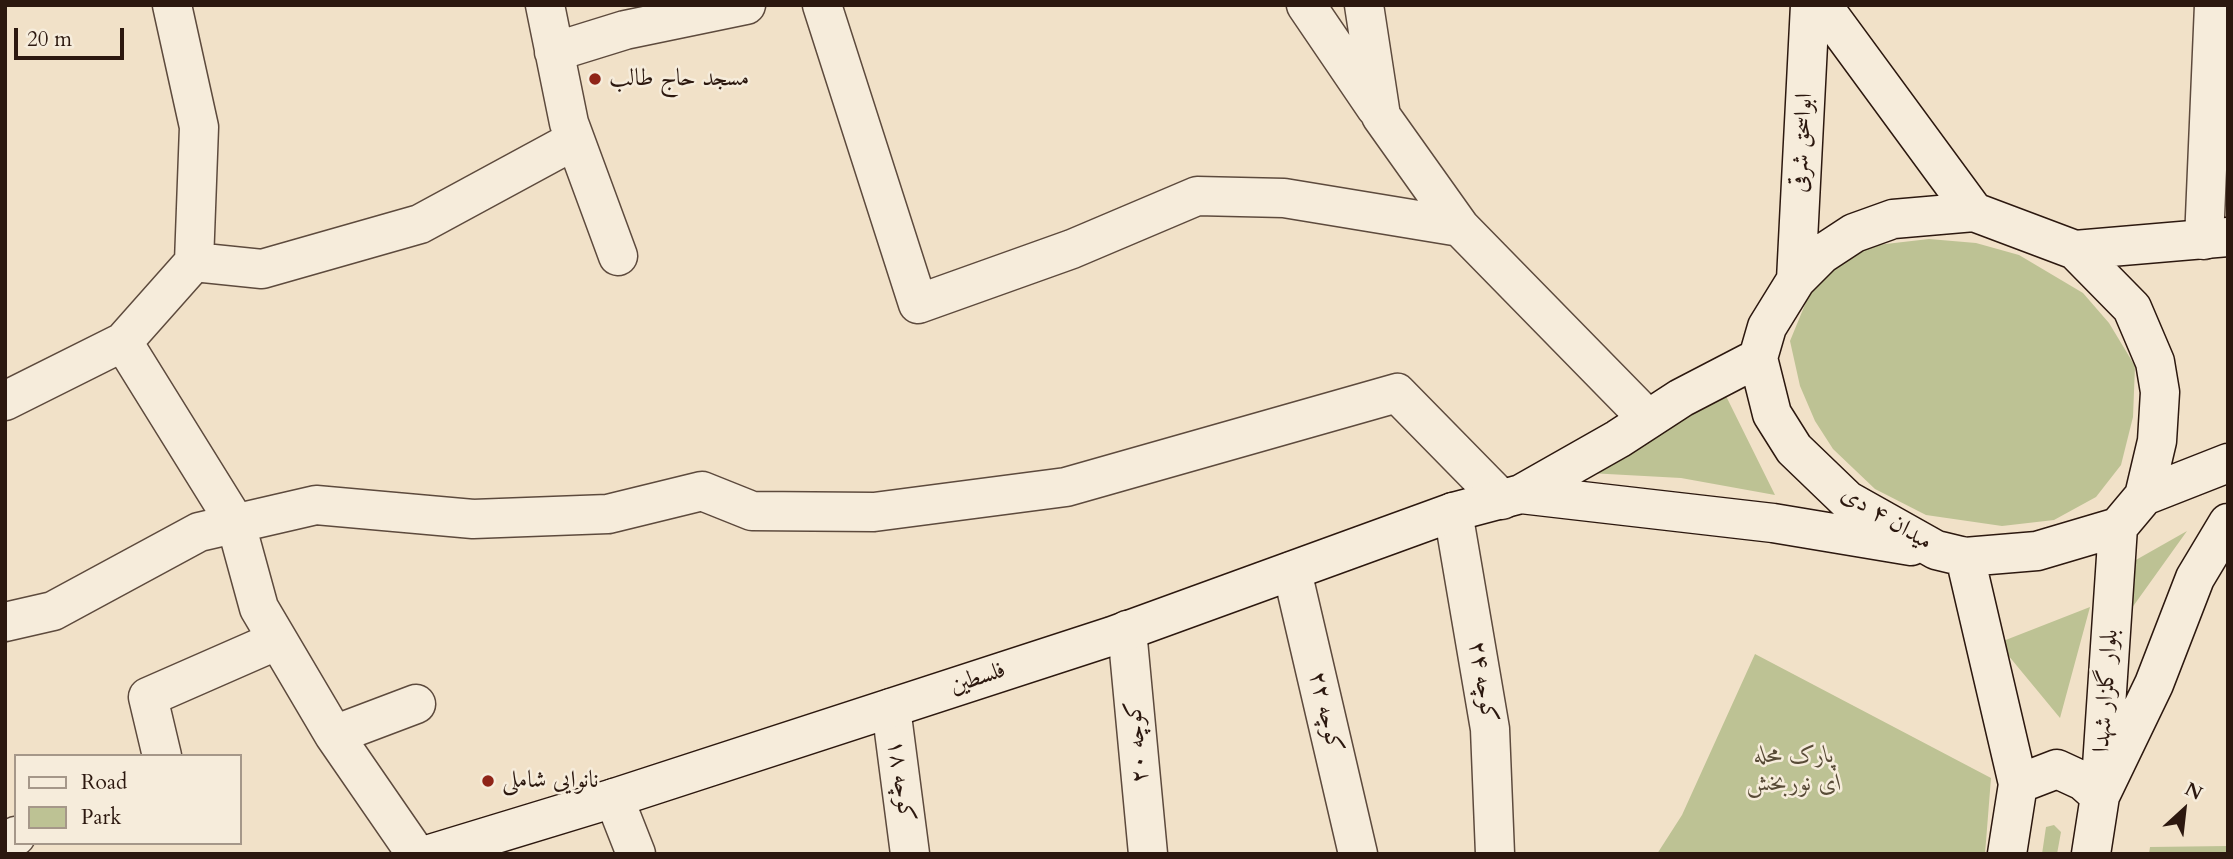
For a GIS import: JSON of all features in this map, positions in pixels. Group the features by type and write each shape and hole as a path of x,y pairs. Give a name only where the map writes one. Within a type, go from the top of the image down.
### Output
{"street":[{"path":"5,401 123,342 194,262 199,127 172,5"},
{"path":"545,5 575,140 618,256"},
{"path":"554,52 625,30 746,5"},
{"path":"822,5 918,304 1072,249 1197,196 1284,198 1461,227"},
{"path":"1306,5 1461,227 1648,419"},
{"path":"1364,5 1381,116"},
{"name":"ابواسحق شرقی","path":"1796,280 1810,5"},
{"path":"1822,5 1974,212"},
{"path":"2075,250 2216,238 2214,5"},
{"path":"194,262 262,269 420,224 575,140"},
{"path":"1511,497 1618,439 1681,398 1758,358 1767,327 1796,280 1822,254 1854,233 1893,219 1974,212 2075,250 2132,308 2155,362 2160,392 2157,441 2144,496 2118,527"},
{"path":"123,342 236,524 259,608 334,735 416,854"},
{"name":"میدان ۴ دی","path":"1758,358 1772,414 1794,449 1847,500 1950,553 2037,551 2118,527"},
{"path":"5,622 53,611 200,532 316,505 473,519 608,514 702,491 752,512 874,512 1066,487 1398,393 1511,497 1773,523 1950,553 2018,784 2007,854"},
{"path":"2144,496 2228,463"},
{"name":"فلسطین","path":"430,854 614,798 1128,630 1453,512 1511,497"},
{"name":"کوچه ۲۴","path":"1453,512 1490,729 1495,854"},
{"path":"2018,784 2057,769 2083,781 2100,796 2154,684 2195,578 2228,523"},
{"name":"بلوار گلزار شهدا","path":"2091,854 2100,796 2118,527"},
{"name":"کوچه ۲۲","path":"1292,571 1358,854"},
{"name":"کوچه ۲۰","path":"1128,630 1148,854"},
{"path":"162,754 148,697 278,640"},
{"path":"334,735 415,704"},
{"name":"کوچه ۱۸","path":"891,708 910,854"},
{"path":"614,798 636,854"}],"green space":[{"path":"1929,239 1976,243 2019,255 2083,293 2109,323 2135,366 2133,417 2121,465 2096,497 2054,520 2002,526 1926,515 1875,489 1833,449 1815,421 1800,386 1790,341 1813,285 1845,256 1877,245"},
{"path":"1714,390 1723,392 1727,398 1775,495 1681,478 1589,473 1658,437"},
{"path":"2187,531 2124,619 2127,565"},
{"path":"2090,607 2060,718 1998,643"},
{"name":"پارک محله ای نوربخش","path":"1755,654 1991,778 1985,854 1657,854 1682,815"},
{"path":"2054,825 2061,832 2057,854 2042,854 2046,827"},
{"path":"2228,846 2228,854 2149,854 2150,847"}],"place":[{"name":"مسجد حاج طالب","path":"595,79"},
{"name":"نانوایی شاملی","path":"488,781"}]}
